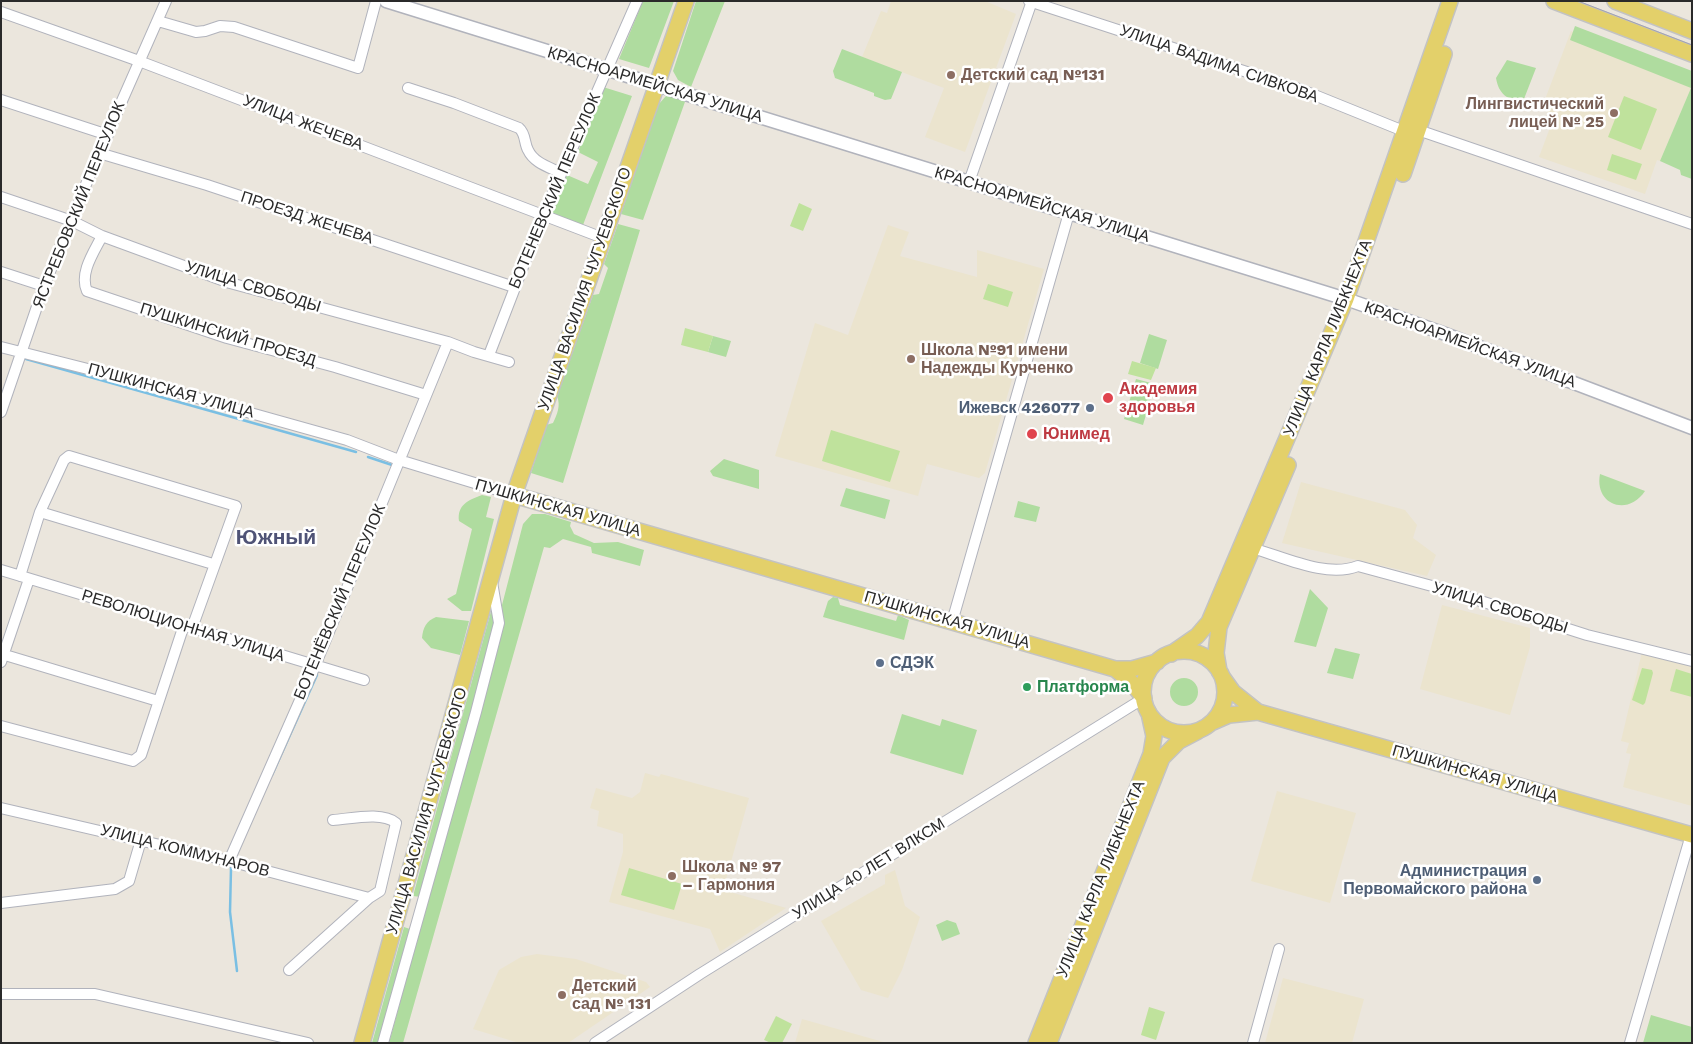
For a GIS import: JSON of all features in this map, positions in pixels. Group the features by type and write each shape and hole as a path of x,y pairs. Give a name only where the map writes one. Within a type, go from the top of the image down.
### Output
{"main road":[{"name":"УЛИЦА ВАСИЛИЯ ЧУГУЕВСКОГО","path":"362,1043 514,495 655,85 686,1"},
{"name":"УЛИЦА КАРЛА ЛИБКНЕХТА","path":"1412,131 1450,1"},
{"name":"УЛИЦА КАРЛА ЛИБКНЕХТА","path":"1221,675 1216,653 1219,627 1245,553 1351,301 1461,1"},
{"path":"1554,1 1692,54"},
{"path":"1615,1 1692,31"},
{"name":"ПУШКИНСКАЯ УЛИЦА","path":"514,495 1115,670 1132,669 1157,662"},
{"name":"УЛИЦА КАРЛА ЛИБКНЕХТА","path":"1171,654 1193,640 1209,622 1245,553"},
{"path":"1187,651 1202,655 1221,675 1224,702 1212,722 1198,730 1182,733 1167,729 1149,713 1144,698 1146,678 1157,662 1171,654 1187,651"},
{"name":"ПУШКИНСКАЯ УЛИЦА","path":"1115,670 1131,682 1144,698"},
{"name":"ПУШКИНСКАЯ УЛИЦА","path":"1221,675 1233,692 1258,712"},
{"name":"ПУШКИНСКАЯ УЛИЦА","path":"1212,722 1229,715 1258,712 1691,835"},
{"name":"УЛИЦА КАРЛА ЛИБКНЕХТА","path":"1036,1043 1151,754 1154,736 1149,713"},
{"name":"УЛИЦА КАРЛА ЛИБКНЕХТА","path":"1049,1043 1162,758 1179,741 1198,730"}],"street":[{"name":"ЯСТРЕБОВСКИЙ ПЕРЕУЛОК","path":"1,412 44,286 99,153 166,1"},
{"path":"158,21 196,32 220,26 234,27 358,68 376,1"},
{"name":"КРАСНОАРМЕЙСКАЯ УЛИЦА","path":"386,1 1351,301 1440,332 1692,428"},
{"name":"БОТЕНЕВСКИЙ ПЕРЕУЛОК","path":"489,355 543,215 637,1"},
{"path":"969,182 1031,2"},
{"name":"УЛИЦА ВАДИМА СИВКОВА","path":"1031,2 1302,90 1412,131 1528,166 1692,224"},
{"name":"УЛИЦА ЖЕЧЕВА","path":"1,12 139,61 603,238"},
{"path":"408,88 480,112 519,128 523,131 527,150 533,158 561,173"},
{"path":"1,100 108,135"},
{"name":"ПРОЕЗД ЖЕЧЕВА","path":"99,153 207,185 514,287"},
{"name":"УЛИЦА СВОБОДЫ","path":"1,197 72,221 102,236 230,283 448,342 474,352 510,362"},
{"path":"952,622 1069,214"},
{"name":"ПУШКИНСКИЙ ПРОЕЗД","path":"102,236 85,272 84,284 87,291 227,338 335,367 426,395"},
{"path":"1,272 44,286"},
{"name":"БОТЕНЁВСКИЙ ПЕРЕУЛОК","path":"229,861 315,666 448,342"},
{"name":"ПУШКИНСКАЯ УЛИЦА","path":"1,347 147,384 347,440 399,460 514,495"},
{"path":"1,726 133,761 141,755 158,701 236,506 69,456 64,460 40,512 25,578 3,658 158,701"},
{"path":"40,512 213,564"},
{"name":"УЛИЦА СВОБОДЫ","path":"1245,553 1308,566 1348,570 1358,566 1443,589 1587,635 1692,661"},
{"name":"РЕВОЛЮЦИОННАЯ УЛИЦА","path":"1,570 364,680"},
{"name":"УЛИЦА ВАСИЛИЯ ЧУГУЕВСКОГО","path":"383,1043 476,712 499,623 492,579"},
{"name":"УЛИЦА 40 ЛЕТ ВЛКСМ","path":"595,1043 700,974 1144,698"},
{"name":"УЛИЦА КОММУНАРОВ","path":"1,808 229,861 369,898"},
{"path":"289,970 369,898 380,891 396,823 390,818 381,817 333,820"},
{"path":"1630,1043 1691,835"},
{"path":"1,903 115,889 129,881 141,840"},
{"path":"1253,1043 1279,949"},
{"path":"1,994 94,994 308,1043"}],"shaded area":[{"name":"Детский сад №131","path":"891,1 985,1 1016,14 965,152 925,137 944,88 862,57 881,11 887,13"},
{"name":"Лингвистический лицей № 25","path":"1571,31 1678,73 1692,86 1660,161 1657,160 1645,194 1539,157 1551,125 1544,102"},
{"name":"Школа №91 имени Надежды Курченко","path":"888,225 909,232 900,256 977,277 977,250 1044,269 985,473 979,478 927,464 918,496 775,456 815,323 848,335"},
{"path":"1301,482 1405,510 1417,525 1413,538 1436,555 1427,576 1282,543"},
{"path":"1442,605 1530,628 1530,647 1510,715 1420,689"},
{"path":"1642,652 1692,666 1692,806 1623,787 1631,754 1626,753 1629,743 1621,741"},
{"name":"Школа № 97 – Гармония","path":"645,773 659,777 661,774 749,798 723,890 786,908 720,952 710,929 609,902 623,852 623,834 597,826 599,811 590,808 596,788 632,798 640,792"},
{"path":"1277,791 1356,813 1330,903 1251,881"},
{"path":"895,870 905,906 920,917 902,970 888,998 861,990 821,921 885,884 885,875"},
{"name":"Детский сад № 131","path":"537,954 576,959 646,982 650,987 568,1043 519,1043 473,1029 499,970 521,957"},
{"path":"1283,978 1364,999 1352,1043 1265,1043"},
{"path":"802,1019 887,1043 795,1043"}],"green space":[{"path":"643,1 674,1 649,68 619,59"},
{"path":"696,1 725,1 691,87 678,80 673,71"},
{"path":"1575,26 1692,71 1692,179 1681,175 1680,170 1660,161 1691,88 1570,40"},
{"path":"842,49 902,72 891,99 885,100 874,96 874,93 835,78 833,71"},
{"path":"1507,60 1536,68 1522,104 1504,95 1497,84 1496,78"},
{"path":"603,87 632,96 583,225 550,213 567,175 588,184 598,162 578,152"},
{"path":"676,95 686,99 643,220 621,214 658,105 666,96"},
{"path":"1624,96 1657,109 1641,150 1608,137"},
{"path":"1612,154 1642,164 1636,180 1607,170"},
{"path":"799,203 812,209 803,231 790,226"},
{"path":"618,224 640,230 563,483 531,473 546,425 553,423 557,413 559,403 557,396 593,295 599,294 608,268 604,264"},
{"path":"988,284 1013,292 1008,307 983,299"},
{"path":"685,328 713,336 708,352 681,345"},
{"path":"1149,334 1167,340 1158,369 1140,363"},
{"path":"713,336 731,341 726,357 708,352"},
{"path":"1132,361 1156,368 1151,380 1128,374"},
{"path":"1136,379 1155,384 1143,425 1124,419"},
{"path":"831,430 900,451 890,482 822,461"},
{"path":"724,459 759,470 759,489 713,476 710,471"},
{"path":"1600,474 1645,491 1630,504 1614,504 1607,500 1602,493"},
{"path":"846,488 890,500 885,519 840,506"},
{"path":"482,495 491,497 486,517 494,519 471,611 462,611 447,599 456,594 472,529 459,521 459,515 464,504"},
{"path":"1018,501 1040,507 1036,522 1014,517"},
{"path":"532,514 545,514 571,522 570,526 574,534 594,543 618,542 644,550 640,566 592,553 591,547 563,539 550,548 544,547 403,1043 389,1043 503,625 502,605 523,524"},
{"path":"1310,589 1328,608 1316,647 1294,642"},
{"path":"833,597 838,598 840,605 896,621 898,615 909,620 904,640 823,617 828,601"},
{"path":"493,604 495,622 421,897 413,896"},
{"path":"436,617 469,621 460,655 431,648 422,638 426,625"},
{"path":"1335,648 1360,654 1353,679 1327,673"},
{"path":"1642,668 1652,670 1653,673 1643,705 1632,700"},
{"path":"1676,669 1692,674 1692,697 1670,691"},
{"path":"1184,678 1194,682 1198,692 1194,702 1184,706 1174,702 1170,692 1174,682"},
{"path":"902,714 940,726 942,719 977,730 963,775 890,753"},
{"path":"629,868 682,884 674,910 621,895"},
{"path":"947,920 956,923 960,934 942,941 936,925"},
{"path":"404,927 413,930 381,1043 372,1043"},
{"path":"1149,1007 1165,1012 1156,1040 1141,1035"},
{"path":"1651,1015 1692,1027 1692,1043 1643,1043"},
{"path":"776,1016 792,1024 782,1043 771,1043 764,1040"}],"waterway":[{"path":"26,359 356,452"},
{"path":"368,457 392,465"},
{"path":"272,775 317,675"},
{"path":"231,868 230,912 237,971"}],"tram line":[{"path":"1578,1 1692,45"}],"place":[{"name":"Детский сад №131","path":"951,75"},
{"name":"Лингвистический лицей № 25","path":"1614,113"},
{"name":"Школа №91 имени Надежды Курченко","path":"911,359"},
{"name":"Академия здоровья","path":"1108,398"},
{"name":"Ижевск 426077","path":"1090,408"},
{"name":"Юнимед","path":"1032,434"},
{"name":"СДЭК","path":"880,663"},
{"name":"Платформа","path":"1027,687"},
{"name":"Школа № 97 – Гармония","path":"672,876"},
{"name":"Администрация Первомайского района","path":"1537,880"},
{"name":"Детский сад № 131","path":"562,995"}],"district":[{"name":"Южный","path":"276,538"}]}
